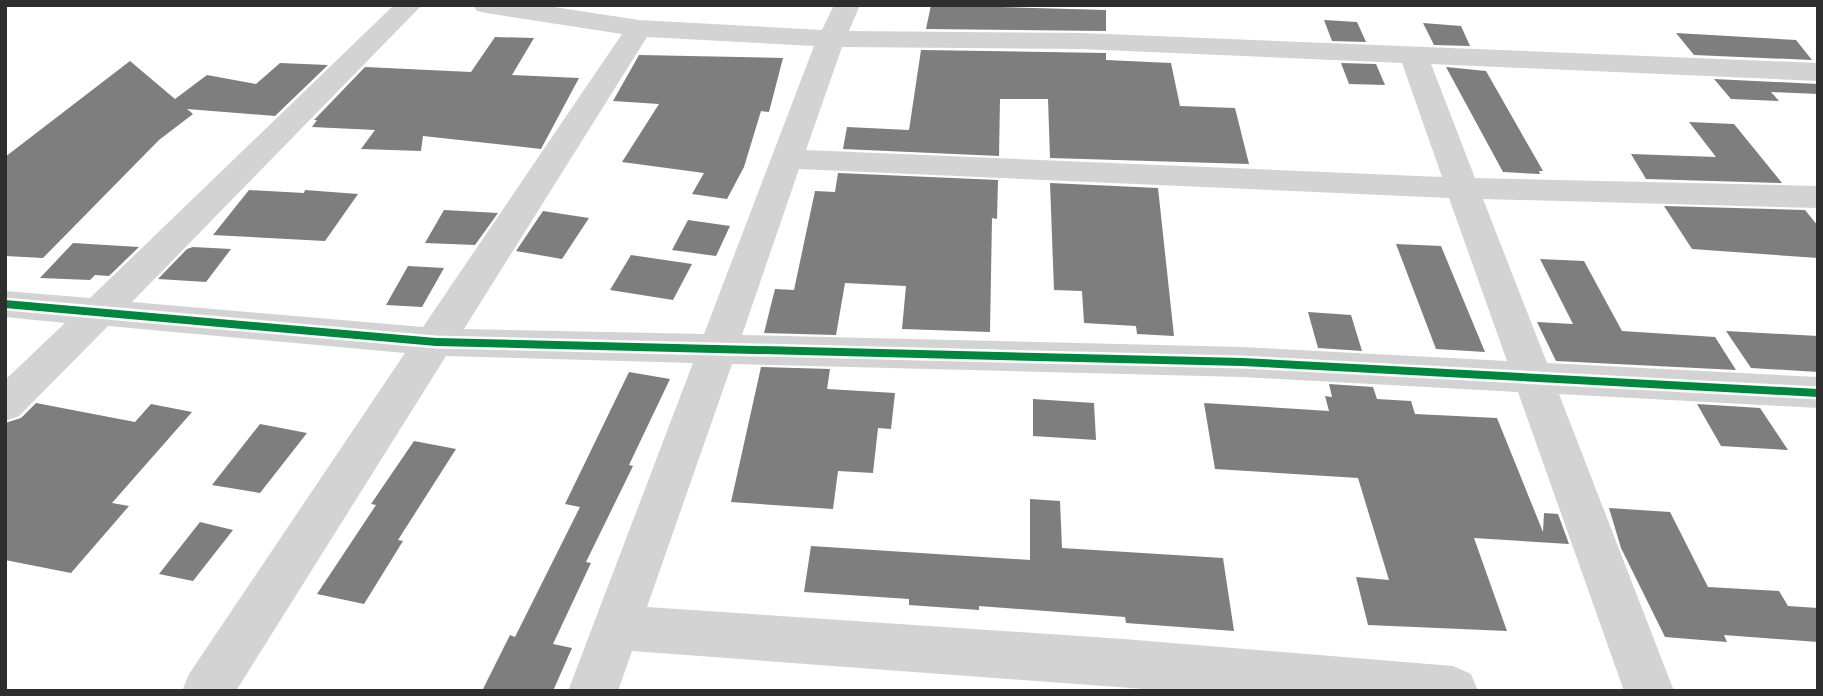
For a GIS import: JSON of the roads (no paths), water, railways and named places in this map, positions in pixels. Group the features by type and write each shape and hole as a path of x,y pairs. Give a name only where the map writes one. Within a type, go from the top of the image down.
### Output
{"street":[{"path":"5,405 409,5"},
{"path":"486,5 639,28 832,39 1081,41 1818,72"},
{"path":"593,691 787,159 847,5"},
{"path":"207,691 639,28"},
{"path":"1413,55 1649,691"},
{"path":"787,159 1462,188 1818,197"},
{"path":"5,304 436,342 1242,362 1818,393"},
{"path":"616,627 1110,662 1453,691"}]}
